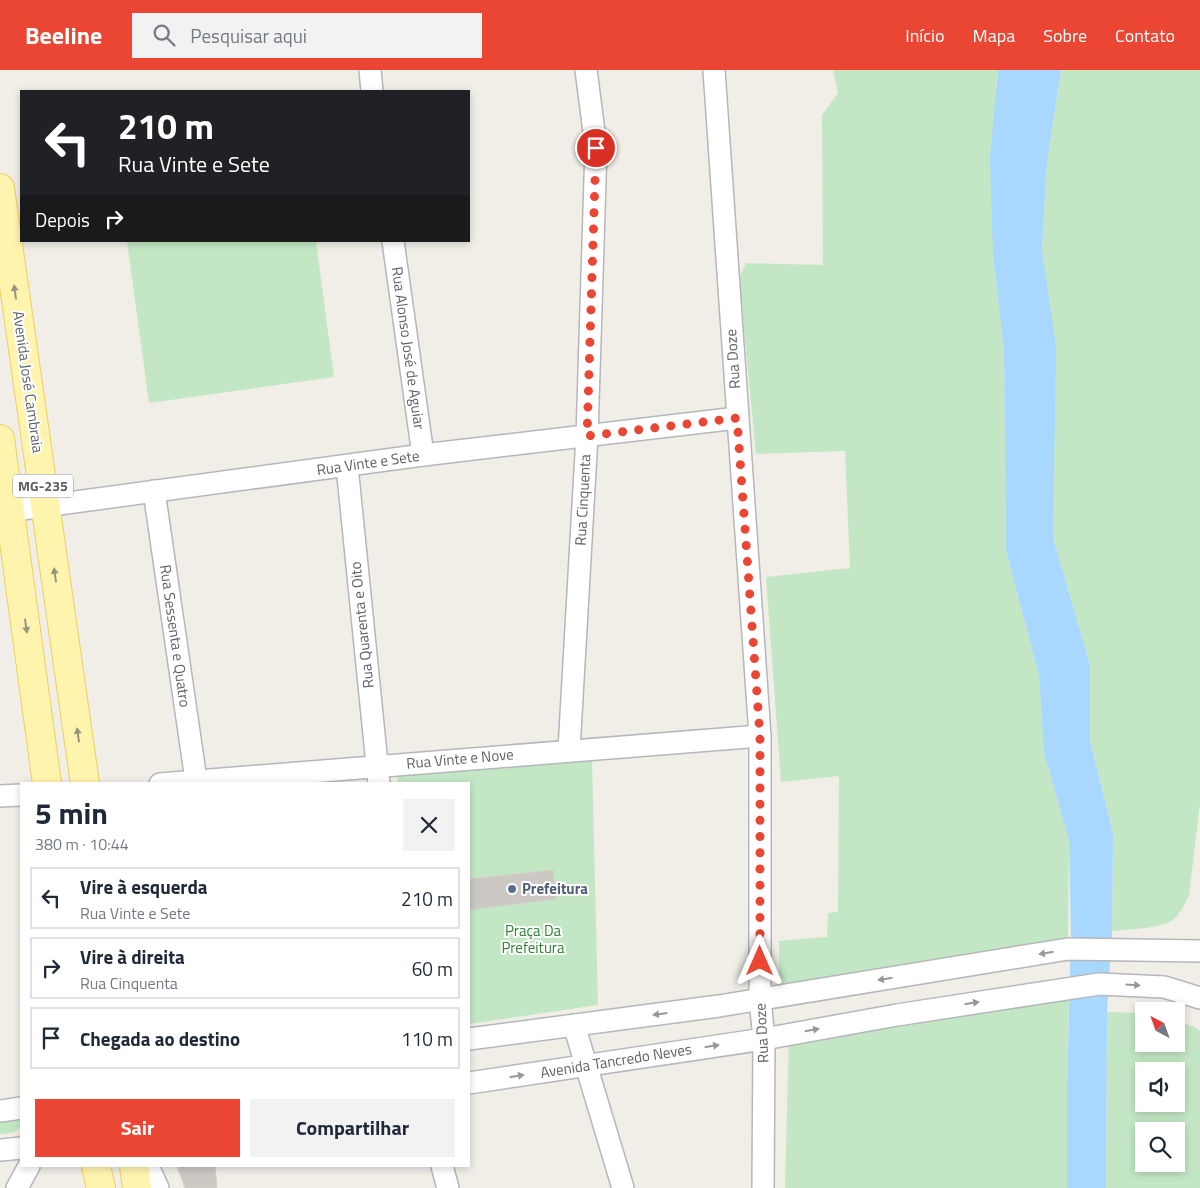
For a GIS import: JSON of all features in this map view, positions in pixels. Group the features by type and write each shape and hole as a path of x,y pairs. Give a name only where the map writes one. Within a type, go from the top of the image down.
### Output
{"main road":[{"name":"Avenida José Cambraia","path":"0,188 85,782"},
{"name":"MG-235","path":"0,439 5,511 47,782"},
{"path":"96,1167 101,1188"},
{"path":"134,1167 136,1188"}],"street":[{"path":"370,70 372,90"},
{"name":"Rua Cinquenta","path":"569,750 587,436 596,148 586,70"},
{"name":"Rua Doze","path":"714,70 760,736 760,999 764,1039 764,1188"},
{"name":"Rua Alonso José de Aguiar","path":"394,242 423,455"},
{"name":"Rua Vinte e Sete","path":"5,511 423,455 737,418"},
{"name":"Rua Quarenta e Oito","path":"346,466 377,775"},
{"name":"Rua Sessenta e Quatro","path":"154,491 196,780"},
{"name":"Rua Vinte e Nove","path":"178,782 377,775 569,750 760,736"},
{"path":"0,796 20,795"},
{"path":"470,1039 718,1006 1068,949 1200,951"},
{"name":"Avenida Tancredo Neves","path":"470,1083 764,1039 897,1015 1099,984 1164,987 1200,998"},
{"path":"574,1025 623,1188"},
{"path":"0,1111 20,1108"},
{"path":"0,1150 20,1148"},
{"path":"17,1188 28,1167"},
{"path":"148,1167 158,1188"},
{"path":"442,1167 448,1188"}],"green space":[{"path":"833,70 998,70 996,86 993,255 1004,352 1006,551 1039,675 1044,753 1069,840 1068,949 779,996 779,941 827,937 828,913 838,912 839,776 781,782 766,577 850,568 845,451 756,454 739,279 746,263 823,265 822,115 838,93"},
{"path":"1061,70 1200,70 1200,803 1189,896 1181,911 1174,919 1161,925 1112,931 1113,833 1090,741 1090,665 1053,538 1054,444 1042,250 1047,162"},
{"path":"127,242 316,242 334,377 149,403"},
{"name":"Praça Da Prefeitura","path":"592,759 598,1005 470,1024 470,782 398,782 397,775"},
{"path":"1069,995 1067,1188 785,1188 789,1034"},
{"path":"1107,1012 1135,1013 1135,1052 1185,1052 1185,1024 1200,1031 1200,1188 1106,1188"},
{"path":"0,1117 18,1118 20,1127 16,1131 0,1134"}],"water":[{"path":"998,70 1061,70 1047,162 1042,250 1056,346 1053,538 1090,665 1090,741 1113,833 1112,931 1107,1012 1106,1188 1067,1188 1067,1087 1071,933 1069,840 1044,753 1039,675 1006,551 1004,352 993,255 990,158"}],"building":[{"name":"Prefeitura","path":"553,870 556,899 470,910 470,879"},
{"path":"177,1167 215,1167 217,1188 185,1188"}],"place":[{"name":"Prefeitura","path":"512,889"}],"route":[{"path":"596,148 587,436 737,418 760,736 760,961"}]}
